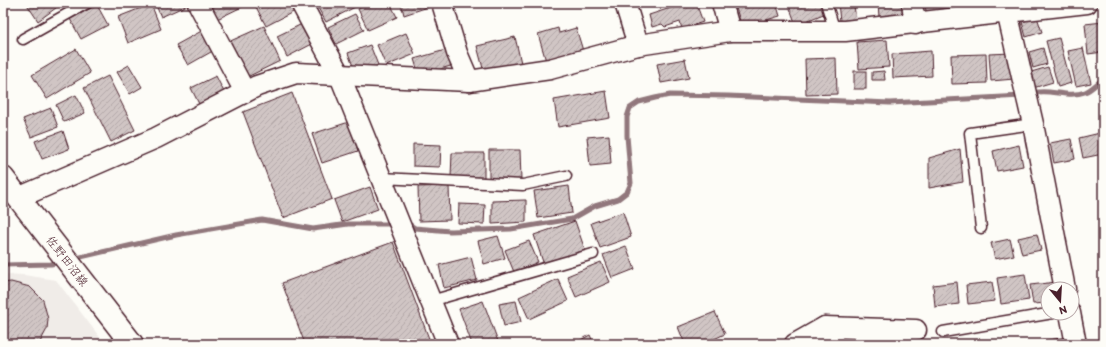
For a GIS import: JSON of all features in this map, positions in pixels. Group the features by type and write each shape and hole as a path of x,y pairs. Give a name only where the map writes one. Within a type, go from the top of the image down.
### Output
{"main road":[{"name":"佐野田沼線","path":"3,178 132,344"}],"street":[{"path":"198,3 245,92"},
{"path":"301,3 340,76 448,344"},
{"path":"442,3 457,53 469,81"},
{"path":"625,3 638,45"},
{"path":"722,3 730,31"},
{"path":"912,3 915,24"},
{"path":"18,198 156,138 257,86 296,74 469,81 550,69 638,45 730,31 835,31 915,24 1006,8 1087,3"},
{"path":"1006,8 1033,124 1063,281"},
{"path":"1072,321 1076,344"},
{"path":"825,327 834,344"},
{"path":"795,344 825,327 916,330"}],"lane":[{"path":"23,39 87,3"},
{"path":"826,3 835,31"},
{"path":"981,228 970,133 1033,124"},
{"path":"382,178 523,185 566,176"},
{"path":"431,301 593,254"},
{"path":"943,332 1040,315"}],"shaded area":[{"path":"3,274 24,275 56,280 105,344 3,344"}],"building":[{"path":"26,3 59,3 60,5 38,21"},
{"path":"155,3 189,3 190,4 161,17"},
{"path":"207,3 250,3 215,20"},
{"path":"258,3 293,3 297,10 266,26 255,5"},
{"path":"323,3 353,3 355,7 326,22 317,6"},
{"path":"371,3 390,3 397,17 368,30 358,9"},
{"path":"401,3 436,3 437,4 404,15"},
{"path":"686,3 696,3 703,22 682,29 680,22 665,27 662,24 652,27 649,15"},
{"path":"743,3 776,3 780,16 742,27 735,5"},
{"path":"788,3 822,3 826,13 796,25"},
{"path":"838,3 861,3 861,5 854,6 856,19 840,21"},
{"path":"878,3 911,3 912,13 879,17"},
{"path":"925,3 954,3 955,9 926,12"},
{"path":"151,4 161,29 128,43 118,17"},
{"path":"97,5 108,25 81,39 70,19"},
{"path":"355,14 364,30 336,44 328,27"},
{"path":"1037,17 1042,32 1026,37 1022,22"},
{"path":"1103,22 1103,52 1088,54 1085,24"},
{"path":"304,23 314,43 287,57 277,36"},
{"path":"264,26 280,61 243,79 226,43"},
{"path":"207,28 218,48 188,65 176,45"},
{"path":"558,28 559,33 576,28 584,54 546,61 538,34"},
{"path":"406,33 415,54 386,66 377,45"},
{"path":"515,37 521,63 484,72 477,46"},
{"path":"1059,38 1071,83 1058,87 1046,41"},
{"path":"887,40 889,67 859,69 857,42"},
{"path":"370,45 378,65 356,74 348,53"},
{"path":"1043,48 1047,64 1033,68 1029,52"},
{"path":"1083,48 1091,83 1076,86 1068,51"},
{"path":"76,49 90,73 47,99 32,75"},
{"path":"449,49 454,65 419,75 414,59"},
{"path":"931,51 932,76 893,78 892,54"},
{"path":"1012,53 1014,79 991,81 989,54"},
{"path":"986,54 987,83 952,84 951,55"},
{"path":"836,58 837,94 806,95 805,59"},
{"path":"685,59 689,78 661,83 657,64"},
{"path":"129,65 142,87 130,94 117,72"},
{"path":"1048,67 1053,82 1033,88 1028,73"},
{"path":"854,71 866,71 866,89 854,89"},
{"path":"884,71 885,80 872,80 872,72"},
{"path":"108,76 135,130 111,142 84,88"},
{"path":"216,76 224,92 199,104 191,88"},
{"path":"606,91 610,118 558,127 554,100"},
{"path":"292,93 332,199 283,218 243,112"},
{"path":"76,95 85,113 64,122 56,105"},
{"path":"51,108 58,127 31,137 23,119"},
{"path":"349,122 358,151 322,163 312,134"},
{"path":"63,131 69,149 42,159 35,141"},
{"path":"1100,133 1103,154 1083,158 1079,138"},
{"path":"609,135 611,164 590,166 587,137"},
{"path":"1071,139 1075,159 1054,163 1050,143"},
{"path":"413,144 441,145 440,167 413,166"},
{"path":"1019,145 1023,166 997,171 993,151"},
{"path":"960,149 963,182 929,188 929,158"},
{"path":"489,150 520,150 521,180 489,180"},
{"path":"452,153 484,153 484,178 451,177"},
{"path":"449,186 450,220 419,221 418,187"},
{"path":"569,186 572,213 538,218 534,191"},
{"path":"370,187 378,209 342,222 334,200"},
{"path":"526,200 526,222 492,224 492,201"},
{"path":"459,204 485,205 484,224 458,223"},
{"path":"623,212 631,237 600,248 591,223"},
{"path":"575,221 585,250 544,265 534,235"},
{"path":"1037,234 1041,250 1022,254 1018,238"},
{"path":"498,236 505,258 484,264 478,241"},
{"path":"1010,239 1014,255 995,259 991,243"},
{"path":"529,241 538,262 514,272 505,250"},
{"path":"393,242 431,344 305,344 282,283"},
{"path":"626,246 635,269 612,278 603,255"},
{"path":"471,257 477,280 444,288 439,265"},
{"path":"601,262 610,282 576,297 567,276"},
{"path":"1025,274 1029,300 1001,304 997,278"},
{"path":"558,279 568,301 529,319 519,297"},
{"path":"11,282 30,287 43,300 48,319 47,329 39,344 3,344 3,283"},
{"path":"957,282 959,304 935,307 933,285"},
{"path":"992,282 995,301 968,304 966,285"},
{"path":"1040,284 1040,304 1033,304 1030,285"},
{"path":"483,301 499,344 472,344 459,309"},
{"path":"516,301 521,322 504,326 499,304"},
{"path":"715,312 725,334 703,344 685,344 678,327"},
{"path":"590,335 594,344 573,344"},
{"path":"1067,337 1068,344 1043,344 1042,341"}],"waterway":[{"path":"1029,94 1036,92 1078,94 1090,90 1103,79"},
{"path":"405,224 409,224 415,228 450,231 511,229 572,219 595,206 618,199 627,192 631,183 627,136 627,117 630,108 639,102 655,98 670,95 728,96 890,103 1022,96"},
{"path":"72,259 176,235 262,220 313,229 348,224 395,224"},
{"path":"3,265 51,264 61,262"}]}
